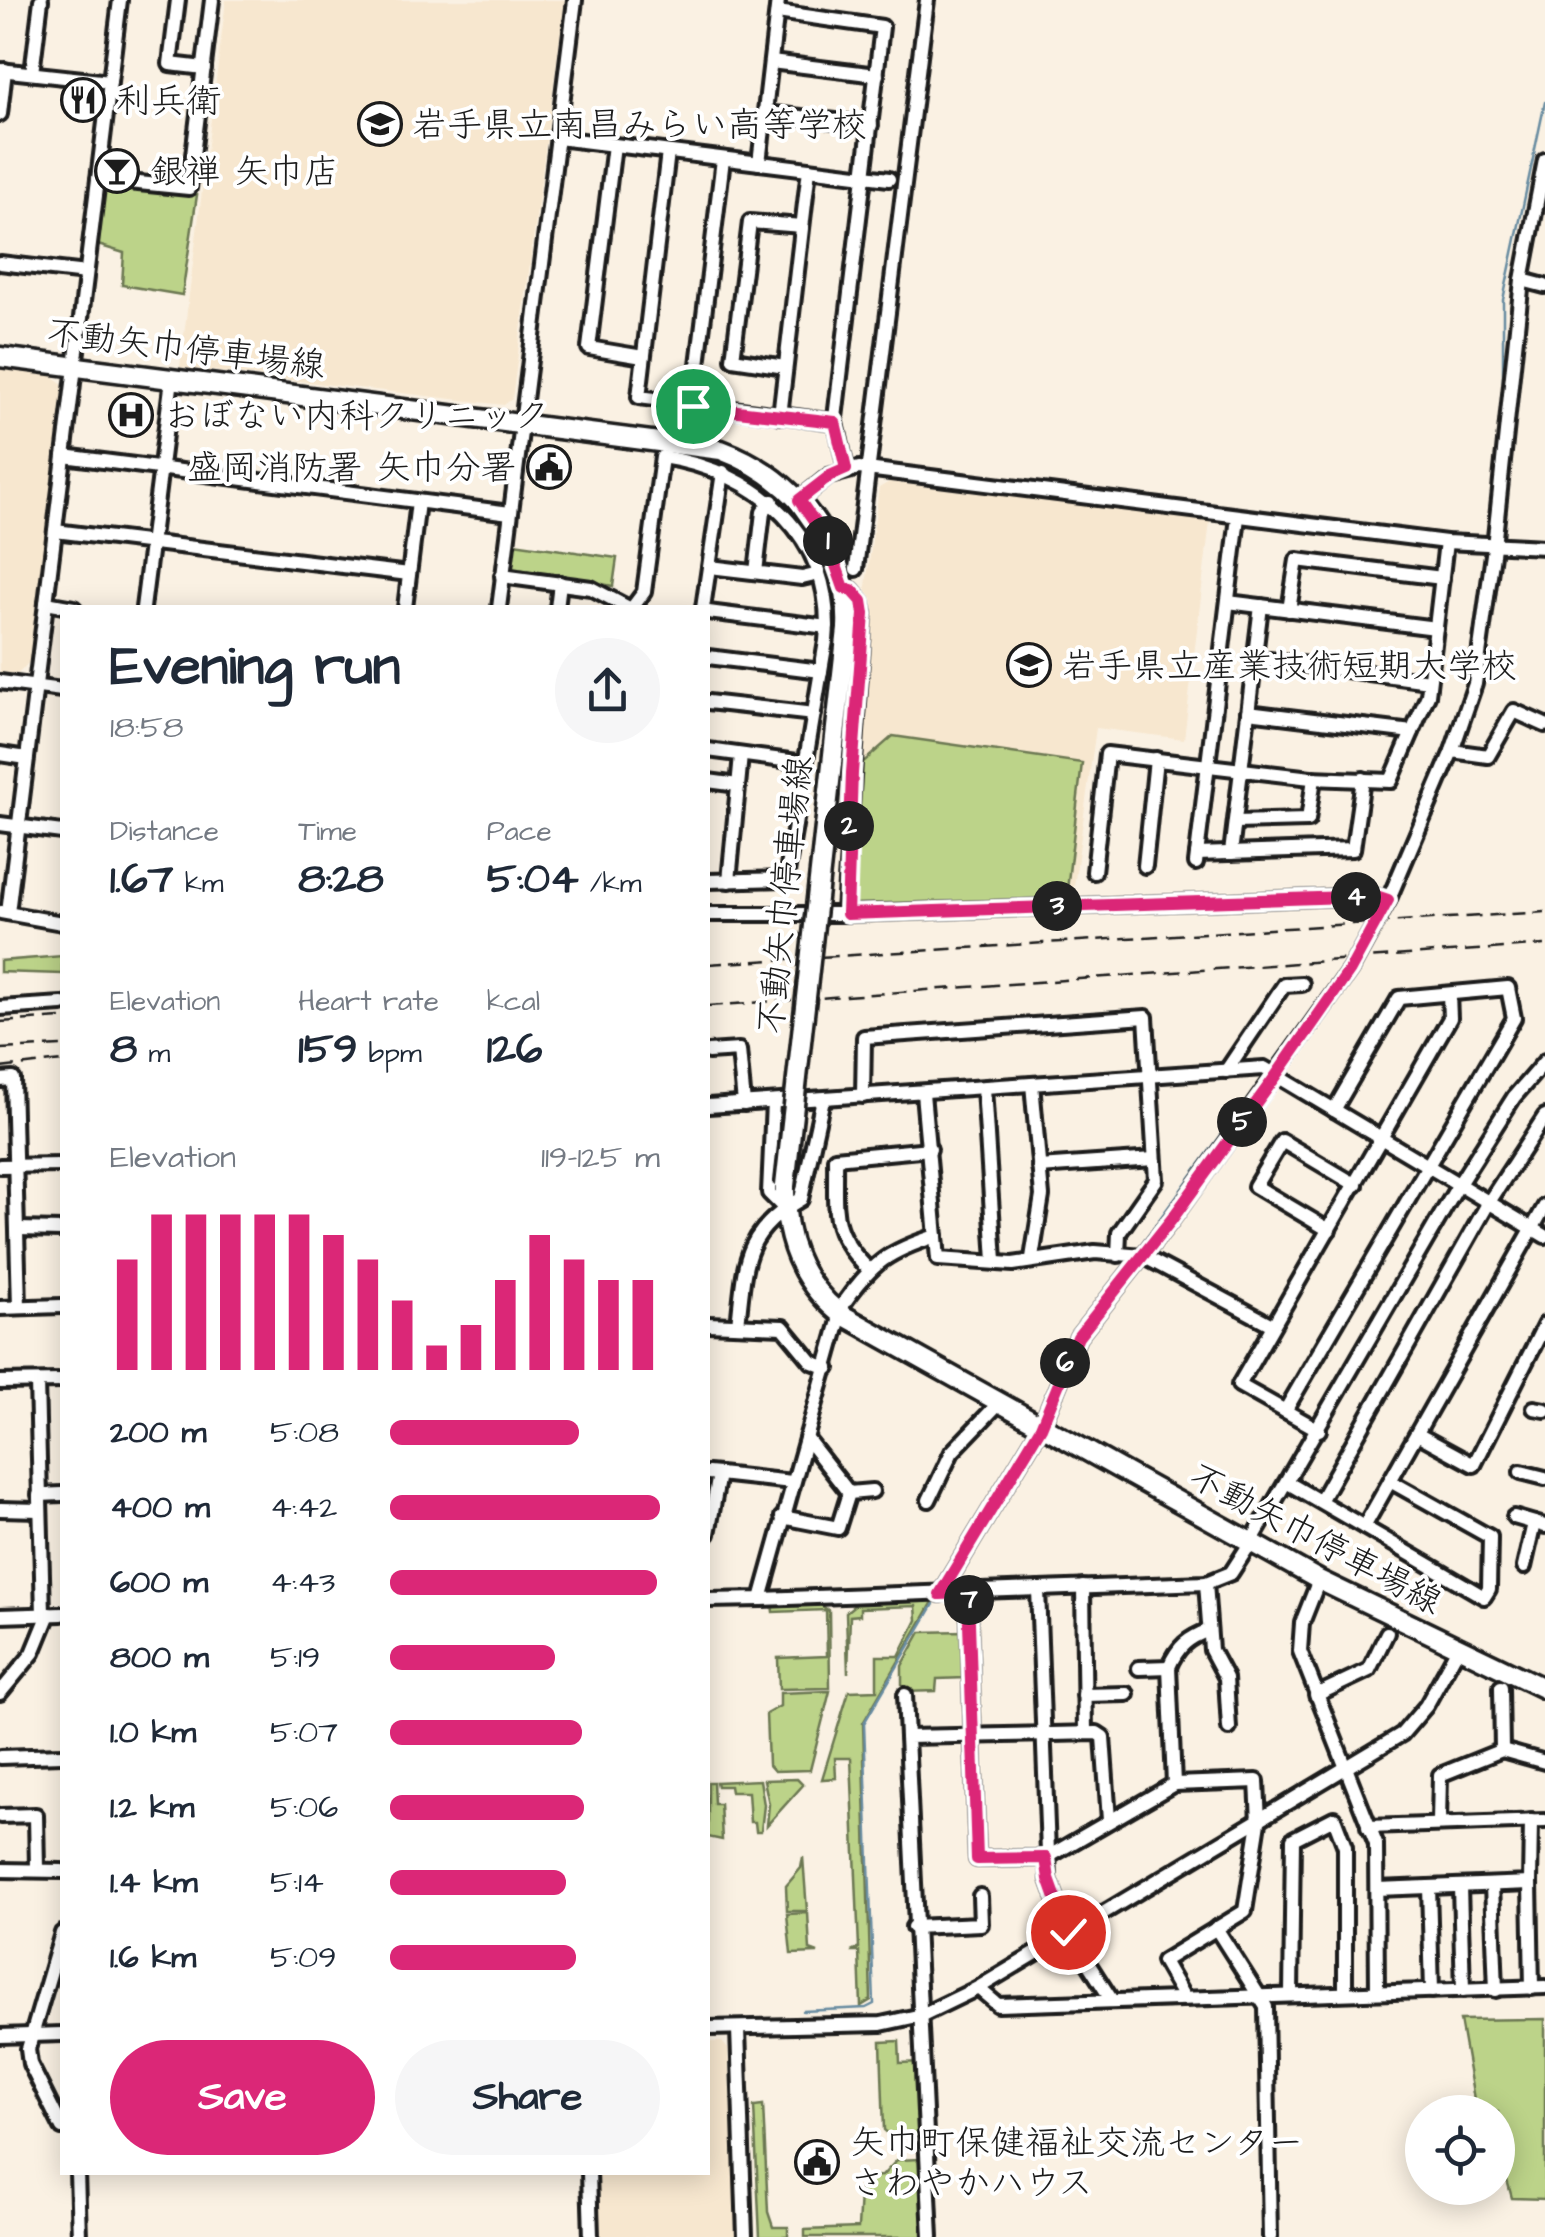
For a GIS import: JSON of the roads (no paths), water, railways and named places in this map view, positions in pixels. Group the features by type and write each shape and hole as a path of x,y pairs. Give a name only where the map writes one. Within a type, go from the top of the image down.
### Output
{"main road":[{"name":"不動矢巾停車場線","path":"0,357 721,450 759,467 799,500 827,540 844,588 837,628 785,1186 784,1208 796,1258 807,1280 839,1314 999,1404 1319,1580 1456,1650 1545,1689"}],"street":[{"path":"32,74 41,0"},
{"path":"60,923 4,912 27,758 120,0"},
{"path":"178,0 170,64 204,68"},
{"path":"98,179 189,188 212,0"},
{"path":"499,605 575,0"},
{"path":"829,18 831,0"},
{"path":"856,569 927,0"},
{"path":"759,164 778,6 829,18 881,24 835,422 846,469"},
{"path":"771,62 876,75"},
{"path":"0,114 2,70 110,82"},
{"path":"765,113 871,125"},
{"path":"558,138 889,179"},
{"path":"614,146 589,348 644,357"},
{"path":"668,152 640,399 835,422"},
{"path":"693,406 723,159"},
{"path":"940,1594 1041,1427 1068,1352 1132,1255 1350,970 1452,751 1472,700 1522,280 1545,160"},
{"path":"780,416 809,170"},
{"path":"785,367 733,358 750,222 802,226"},
{"path":"0,262 86,273"},
{"path":"1522,280 1545,286"},
{"path":"142,605 172,379"},
{"path":"64,456 510,513"},
{"path":"633,605 644,592 662,457 723,472 772,501 800,534 820,574 837,628 821,671 786,880 710,881"},
{"path":"799,500 830,476 846,469 868,469 1446,542 1545,547"},
{"path":"706,605 723,472"},
{"path":"756,572 763,512 772,501"},
{"path":"405,605 418,502"},
{"path":"1238,517 1196,859 1231,853 1355,848 1363,779"},
{"path":"55,531 410,574"},
{"path":"1094,872 1105,756 1314,778 1391,781 1430,681 1446,542"},
{"path":"1289,610 1297,560 1442,578"},
{"path":"710,566 802,578 820,574"},
{"path":"502,576 604,592 625,605"},
{"path":"557,605 560,583"},
{"path":"844,588 852,590 862,601 864,614 844,911"},
{"path":"1228,602 1436,628"},
{"path":"46,603 60,606"},
{"path":"1231,853 1261,606"},
{"path":"710,611 837,628"},
{"path":"710,657 821,671"},
{"path":"1255,658 1430,681"},
{"path":"0,682 60,690"},
{"path":"710,702 814,714"},
{"path":"1452,751 1488,756 1514,710 1545,725"},
{"path":"1248,712 1412,732"},
{"path":"710,750 805,763"},
{"path":"0,754 27,758"},
{"path":"729,880 741,754"},
{"path":"1146,866 1156,760"},
{"path":"1235,822 1308,820 1314,778"},
{"path":"710,781 738,785"},
{"path":"0,824 60,832"},
{"path":"710,914 1382,899"},
{"path":"1226,1071 1284,985 1302,984"},
{"path":"1285,1411 1514,1018 1508,988 1399,998 1334,1110"},
{"path":"1319,1430 1240,1385 1450,1018 1448,994"},
{"path":"0,1008 60,1004"},
{"path":"863,1096 864,1037 1146,1017 1156,1180 1119,1234 1132,1255"},
{"path":"710,1052 739,1050 744,1104"},
{"path":"710,1600 1206,1583 1231,1572 1288,1483 1459,1184 1514,1097 1545,1060"},
{"path":"710,1106 1226,1071 1270,1072 1545,1236"},
{"path":"0,1080 13,1079 19,1307"},
{"path":"1032,1084 1041,1212 1032,1258"},
{"path":"984,1088 995,1261"},
{"path":"923,1092 938,1259 1013,1264 1032,1258 1095,1252 1132,1255 1272,1324"},
{"path":"738,1324 747,1248 784,1208 801,1198 823,1099"},
{"path":"774,1102 770,1193 784,1208"},
{"path":"1320,1501 1489,1202 1545,1116"},
{"path":"1328,1230 1255,1186 1282,1141 1356,1185"},
{"path":"869,1270 846,1246 837,1226 835,1158 930,1150"},
{"path":"1039,1168 1154,1159"},
{"path":"0,1166 60,1165"},
{"path":"1364,1527 1545,1206"},
{"path":"18,1229 60,1230"},
{"path":"761,1598 828,1368 839,1314 869,1270 895,1249 936,1236"},
{"path":"0,1308 60,1306"},
{"path":"710,1324 782,1327 812,1362 828,1368"},
{"path":"1416,1434 1474,1465 1545,1324"},
{"path":"0,1382 60,1381"},
{"path":"0,1692 33,1652 52,1614 39,1502 37,1382"},
{"path":"928,1500 952,1452 999,1404"},
{"path":"806,1438 848,1494"},
{"path":"1521,1472 1545,1478"},
{"path":"710,1510 713,1473 792,1482"},
{"path":"1288,1483 1484,1596 1489,1589 1490,1537 1390,1480"},
{"path":"848,1494 872,1491"},
{"path":"782,1517 838,1528 848,1494"},
{"path":"0,1510 60,1495"},
{"path":"1514,1517 1540,1525 1524,1567"},
{"path":"1319,1580 1302,1622 1300,1651 1376,1844 1376,1992"},
{"path":"1206,1583 1211,1650 1226,1678 1229,1728"},
{"path":"1082,1587 1085,1733"},
{"path":"1038,1589 1049,1879 1068,1932 1111,1999"},
{"path":"968,1593 977,1859 1046,1858 1174,1784 1257,1781 1259,1822 1245,1911 1163,1961 1183,1996"},
{"path":"0,1616 52,1614"},
{"path":"1174,1784 1169,1667 1176,1650 1189,1638 1210,1630"},
{"path":"1316,1695 1369,1670 1387,1634"},
{"path":"710,2028 848,2028 922,2015 978,1988 1402,1734 1426,1706 1456,1650"},
{"path":"1139,1668 1169,1667"},
{"path":"1500,1686 1502,1750"},
{"path":"1084,1695 1127,1694"},
{"path":"905,1695 930,2237"},
{"path":"906,1737 1042,1732 1104,1737 1109,1820"},
{"path":"1438,1822 1440,1775 1502,1750 1545,1762"},
{"path":"0,1757 60,1755"},
{"path":"0,1816 36,1815 38,1868"},
{"path":"1290,1994 1292,1839 1334,1818 1345,1847 1345,1992"},
{"path":"978,1988 998,2005 1538,1987 1530,1883 1538,1821 1438,1822 1368,1828"},
{"path":"0,1870 60,1871"},
{"path":"1377,1890 1530,1883"},
{"path":"1492,1884 1496,1990"},
{"path":"1429,1887 1432,1991"},
{"path":"1460,1887 1463,1990"},
{"path":"913,1927 981,1924 980,1896"},
{"path":"1216,1928 1266,2007 1270,2237"},
{"path":"60,1940 33,2035 30,2064 60,2124"},
{"path":"738,2028 745,2237"},
{"path":"0,2036 60,2034"},
{"path":"77,2175 78,2237"},
{"path":"589,2175 591,2237"}],"waterway":[{"path":"1503,407 1503,300 1545,102"},
{"path":"1487,541 1493,500"},
{"path":"1466,690 1486,549"},
{"path":"1382,893 1456,721"},
{"path":"1351,952 1377,905"},
{"path":"1272,1064 1344,965"},
{"path":"1139,1247 1265,1075"},
{"path":"1115,1281 1131,1259"},
{"path":"1062,1359 1069,1344"},
{"path":"803,2011 866,2008 874,2004 864,1723 934,1604"}],"railway":[{"path":"710,964 1545,912"},
{"path":"710,1006 1545,945"},
{"path":"0,1022 60,1018"},
{"path":"0,1049 60,1046"},
{"path":"0,1068 60,1061"}],"place":[{"name":"利兵衛","path":"83,100"},
{"name":"岩手県立南昌みらい高等学校","path":"380,124"},
{"name":"銀禅 矢巾店","path":"117,171"},
{"name":"おぼない内科クリニック","path":"131,415"},
{"name":"盛岡消防署 矢巾分署","path":"549,467"},
{"name":"岩手県立産業技術短期大学校","path":"1029,665"},
{"name":"矢巾町保健福祉交流センター さわやかハウス","path":"817,2162"}]}
